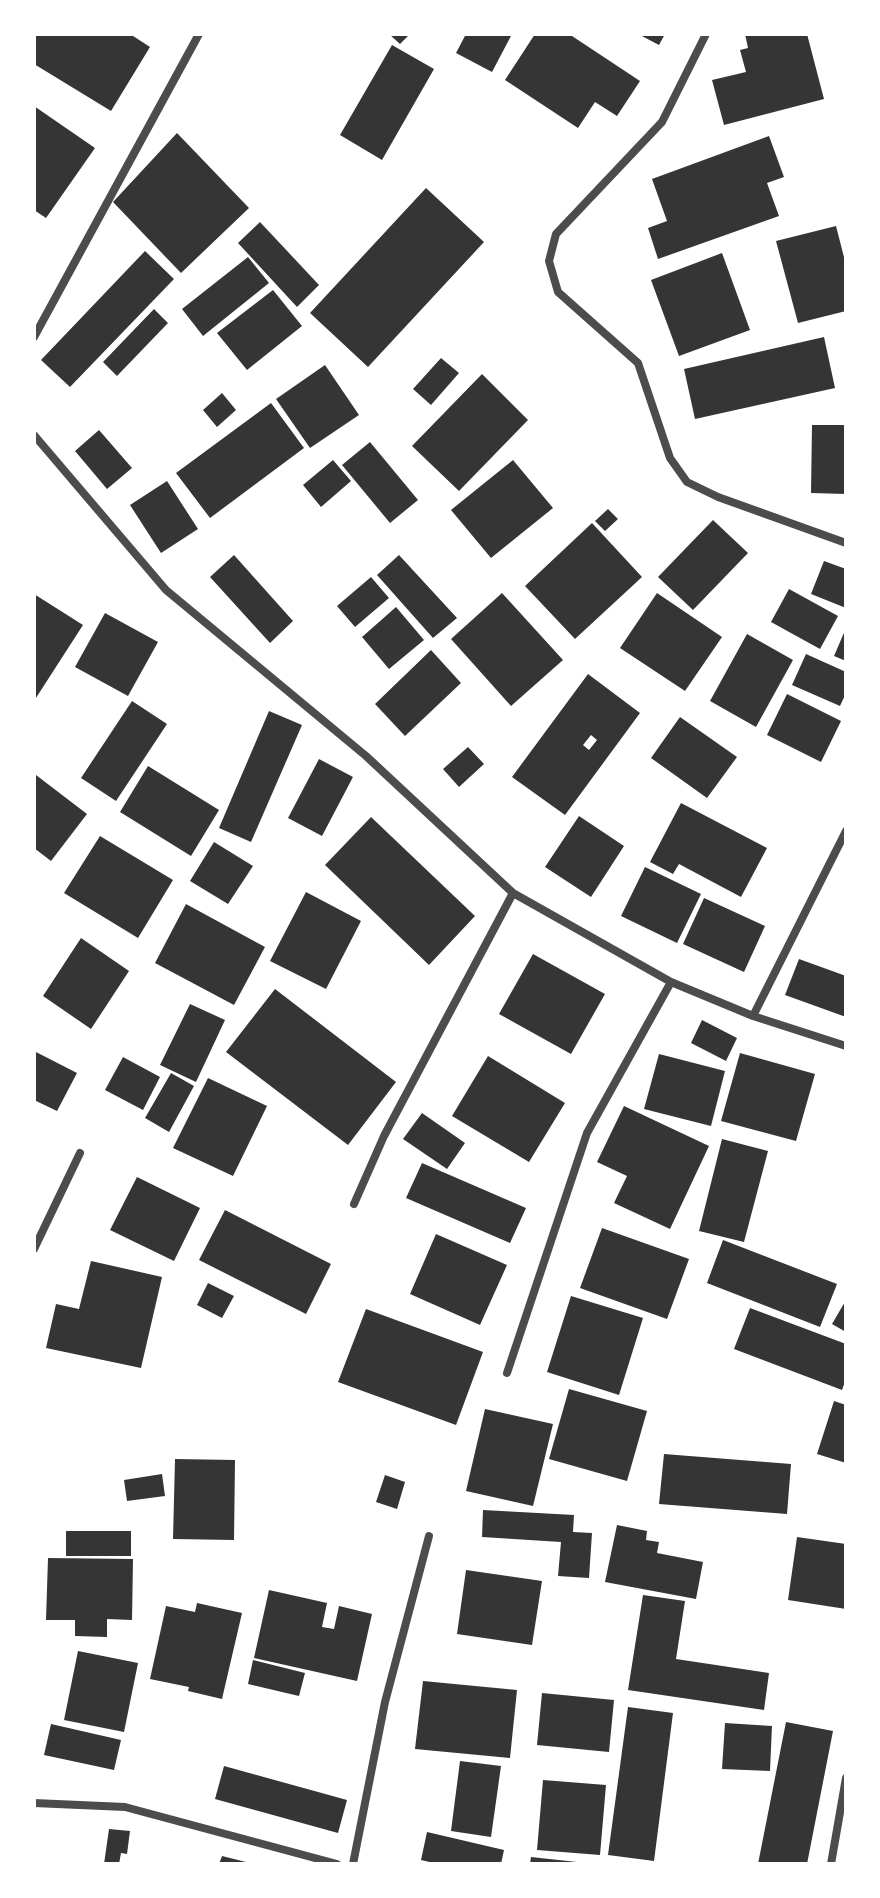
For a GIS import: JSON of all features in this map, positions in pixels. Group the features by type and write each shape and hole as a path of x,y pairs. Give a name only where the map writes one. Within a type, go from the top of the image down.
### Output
{"street":[{"path":"34,337 199,34"},
{"path":"706,34 662,122 556,234 549,261 558,292 638,363 670,458 687,482 718,497 846,543"},
{"path":"34,435 166,590 366,756 513,893 671,982 753,1016 846,1046"},
{"path":"753,1016 846,831"},
{"path":"354,1204 384,1136 513,893"},
{"path":"507,1373 587,1133 671,982"},
{"path":"34,1249 80,1153"},
{"path":"353,1864 385,1702 429,1536"},
{"path":"831,1864 846,1778"},
{"path":"34,1803 125,1807 337,1864"}],"building":[{"path":"34,34 130,34 150,47 111,111 34,64"},
{"path":"389,34 410,34 400,44"},
{"path":"466,34 512,34 492,72 456,53"},
{"path":"535,34 569,34 640,81 617,116 595,102 578,128 505,80"},
{"path":"638,34 665,34 659,45"},
{"path":"745,34 807,34 824,99 724,125 712,80 746,72 740,50 748,48"},
{"path":"392,45 434,69 382,160 340,135"},
{"path":"34,106 95,148 46,218 34,210"},
{"path":"177,133 249,208 181,273 113,202"},
{"path":"769,136 784,177 767,183 779,216 658,259 648,228 667,221 652,179"},
{"path":"426,188 484,242 368,367 310,313"},
{"path":"260,222 319,285 297,307 238,243"},
{"path":"836,226 846,265 846,311 798,323 776,241"},
{"path":"145,251 174,279 70,387 41,360"},
{"path":"722,253 750,330 679,356 651,280"},
{"path":"248,257 269,283 203,336 182,309"},
{"path":"273,290 302,326 247,370 217,333"},
{"path":"154,309 168,323 117,376 103,362"},
{"path":"824,337 835,388 695,419 684,369"},
{"path":"441,358 459,373 431,405 413,389"},
{"path":"325,365 359,415 310,448 276,399"},
{"path":"482,374 528,420 459,491 412,446"},
{"path":"222,393 236,410 217,427 203,410"},
{"path":"271,403 304,448 210,518 176,473"},
{"path":"812,425 846,425 846,494 811,493"},
{"path":"99,430 132,468 107,489 75,451"},
{"path":"370,442 418,500 390,523 342,465"},
{"path":"333,460 351,481 321,507 303,485"},
{"path":"513,460 553,508 491,558 451,510"},
{"path":"167,481 198,529 161,553 130,505"},
{"path":"608,509 618,519 605,531 595,521"},
{"path":"713,520 748,553 693,610 658,577"},
{"path":"592,523 642,577 575,639 525,586"},
{"path":"234,555 293,621 270,643 210,577"},
{"path":"399,555 457,618 433,638 377,575"},
{"path":"824,561 846,569 846,608 811,594"},
{"path":"371,577 389,598 355,627 337,606"},
{"path":"789,589 838,616 820,649 771,622"},
{"path":"502,593 563,660 511,706 451,639"},
{"path":"657,593 722,637 685,691 620,648"},
{"path":"34,594 83,625 34,701"},
{"path":"396,607 424,640 389,669 362,637"},
{"path":"105,613 158,642 128,696 75,667"},
{"path":"846,628 846,661 834,656"},
{"path":"747,634 793,660 756,727 710,701"},
{"path":"431,650 461,683 405,736 375,704"},
{"path":"806,654 846,672 846,693 840,706 792,685"},
{"path":"588,674 640,713 565,815 512,777","holes":["591,735 597,740 589,750 583,745"]},
{"path":"787,694 841,721 821,762 767,735"},
{"path":"132,701 167,724 116,801 81,778"},
{"path":"269,711 302,725 251,842 219,828"},
{"path":"680,717 737,757 707,798 651,758"},
{"path":"468,747 484,764 459,787 443,769"},
{"path":"319,759 353,777 322,836 288,818"},
{"path":"148,766 219,810 191,856 120,812"},
{"path":"36,775 87,814 51,861 34,848"},
{"path":"681,803 767,848 741,897 679,864 673,874 650,862"},
{"path":"579,816 624,846 591,897 545,867"},
{"path":"371,817 475,916 429,965 325,865"},
{"path":"100,836 173,880 138,938 64,893"},
{"path":"214,842 253,866 228,904 190,881"},
{"path":"645,867 701,894 677,943 621,916"},
{"path":"306,892 361,921 326,989 270,961"},
{"path":"704,898 765,926 744,972 683,944"},
{"path":"186,904 265,947 234,1005 155,963"},
{"path":"81,938 129,971 91,1029 43,996"},
{"path":"533,954 605,994 571,1054 499,1014"},
{"path":"799,959 846,976 846,1017 785,995"},
{"path":"275,989 396,1082 348,1145 226,1052"},
{"path":"190,1004 225,1020 196,1082 160,1065"},
{"path":"702,1020 737,1038 726,1061 691,1043"},
{"path":"34,1051 77,1073 57,1111 34,1100"},
{"path":"740,1053 815,1074 796,1141 721,1121"},
{"path":"659,1054 725,1071 711,1126 644,1109"},
{"path":"488,1056 565,1103 529,1162 452,1116"},
{"path":"123,1057 160,1077 143,1110 105,1090"},
{"path":"171,1073 194,1086 169,1132 145,1118"},
{"path":"208,1078 267,1106 233,1176 173,1148"},
{"path":"624,1106 709,1146 670,1229 614,1203 627,1176 597,1162"},
{"path":"422,1113 465,1143 447,1169 403,1139"},
{"path":"722,1139 768,1151 744,1242 699,1231"},
{"path":"422,1163 526,1208 510,1243 406,1198"},
{"path":"137,1177 200,1208 174,1261 110,1230"},
{"path":"225,1210 331,1264 306,1314 199,1260"},
{"path":"602,1228 689,1259 667,1319 580,1288"},
{"path":"436,1234 507,1265 480,1325 410,1294"},
{"path":"723,1240 837,1284 820,1327 707,1283"},
{"path":"91,1261 162,1277 141,1368 46,1348 56,1304 79,1309"},
{"path":"208,1283 234,1296 222,1318 197,1305"},
{"path":"571,1296 643,1318 619,1395 547,1372"},
{"path":"846,1300 846,1332 832,1324"},
{"path":"750,1308 846,1344 846,1379 842,1390 734,1349"},
{"path":"366,1309 483,1352 456,1425 338,1382"},
{"path":"569,1389 647,1411 627,1481 549,1459"},
{"path":"834,1401 846,1405 846,1463 817,1454"},
{"path":"485,1409 553,1424 533,1506 466,1491"},
{"path":"664,1454 791,1464 787,1514 659,1504"},
{"path":"175,1459 235,1460 234,1540 173,1539"},
{"path":"162,1474 165,1496 127,1501 124,1480"},
{"path":"385,1475 405,1482 397,1509 376,1502"},
{"path":"483,1510 574,1515 573,1532 592,1533 589,1578 558,1576 561,1542 482,1537"},
{"path":"617,1525 647,1531 646,1540 659,1542 657,1553 703,1562 696,1599 605,1582"},
{"path":"66,1531 131,1531 131,1556 66,1556"},
{"path":"797,1537 846,1544 846,1609 788,1600"},
{"path":"48,1558 133,1559 132,1620 107,1619 107,1637 75,1636 75,1620 46,1620"},
{"path":"466,1570 542,1581 532,1645 457,1634"},
{"path":"269,1590 327,1603 322,1627 334,1629 339,1606 372,1614 357,1681 254,1658"},
{"path":"643,1595 685,1601 676,1659 769,1673 764,1710 628,1690"},
{"path":"197,1603 242,1613 222,1699 188,1691 189,1687 150,1679 166,1606 195,1612"},
{"path":"78,1651 138,1663 124,1732 64,1720"},
{"path":"253,1660 305,1673 299,1696 248,1684"},
{"path":"423,1681 517,1690 510,1758 415,1749"},
{"path":"542,1693 614,1700 609,1752 537,1745"},
{"path":"628,1707 673,1713 654,1861 608,1855"},
{"path":"786,1722 833,1731 807,1864 758,1864"},
{"path":"725,1723 772,1726 770,1771 722,1769"},
{"path":"51,1724 121,1740 114,1770 44,1755"},
{"path":"460,1761 501,1766 491,1837 451,1831"},
{"path":"224,1766 347,1800 338,1833 215,1799"},
{"path":"543,1780 606,1785 600,1855 537,1850"},
{"path":"109,1829 130,1831 127,1854 121,1853 119,1864 104,1864"},
{"path":"427,1832 504,1850 501,1864 438,1864 421,1860"},
{"path":"222,1856 250,1863 250,1864 219,1864"},
{"path":"531,1857 577,1862 577,1864 530,1864"}]}
